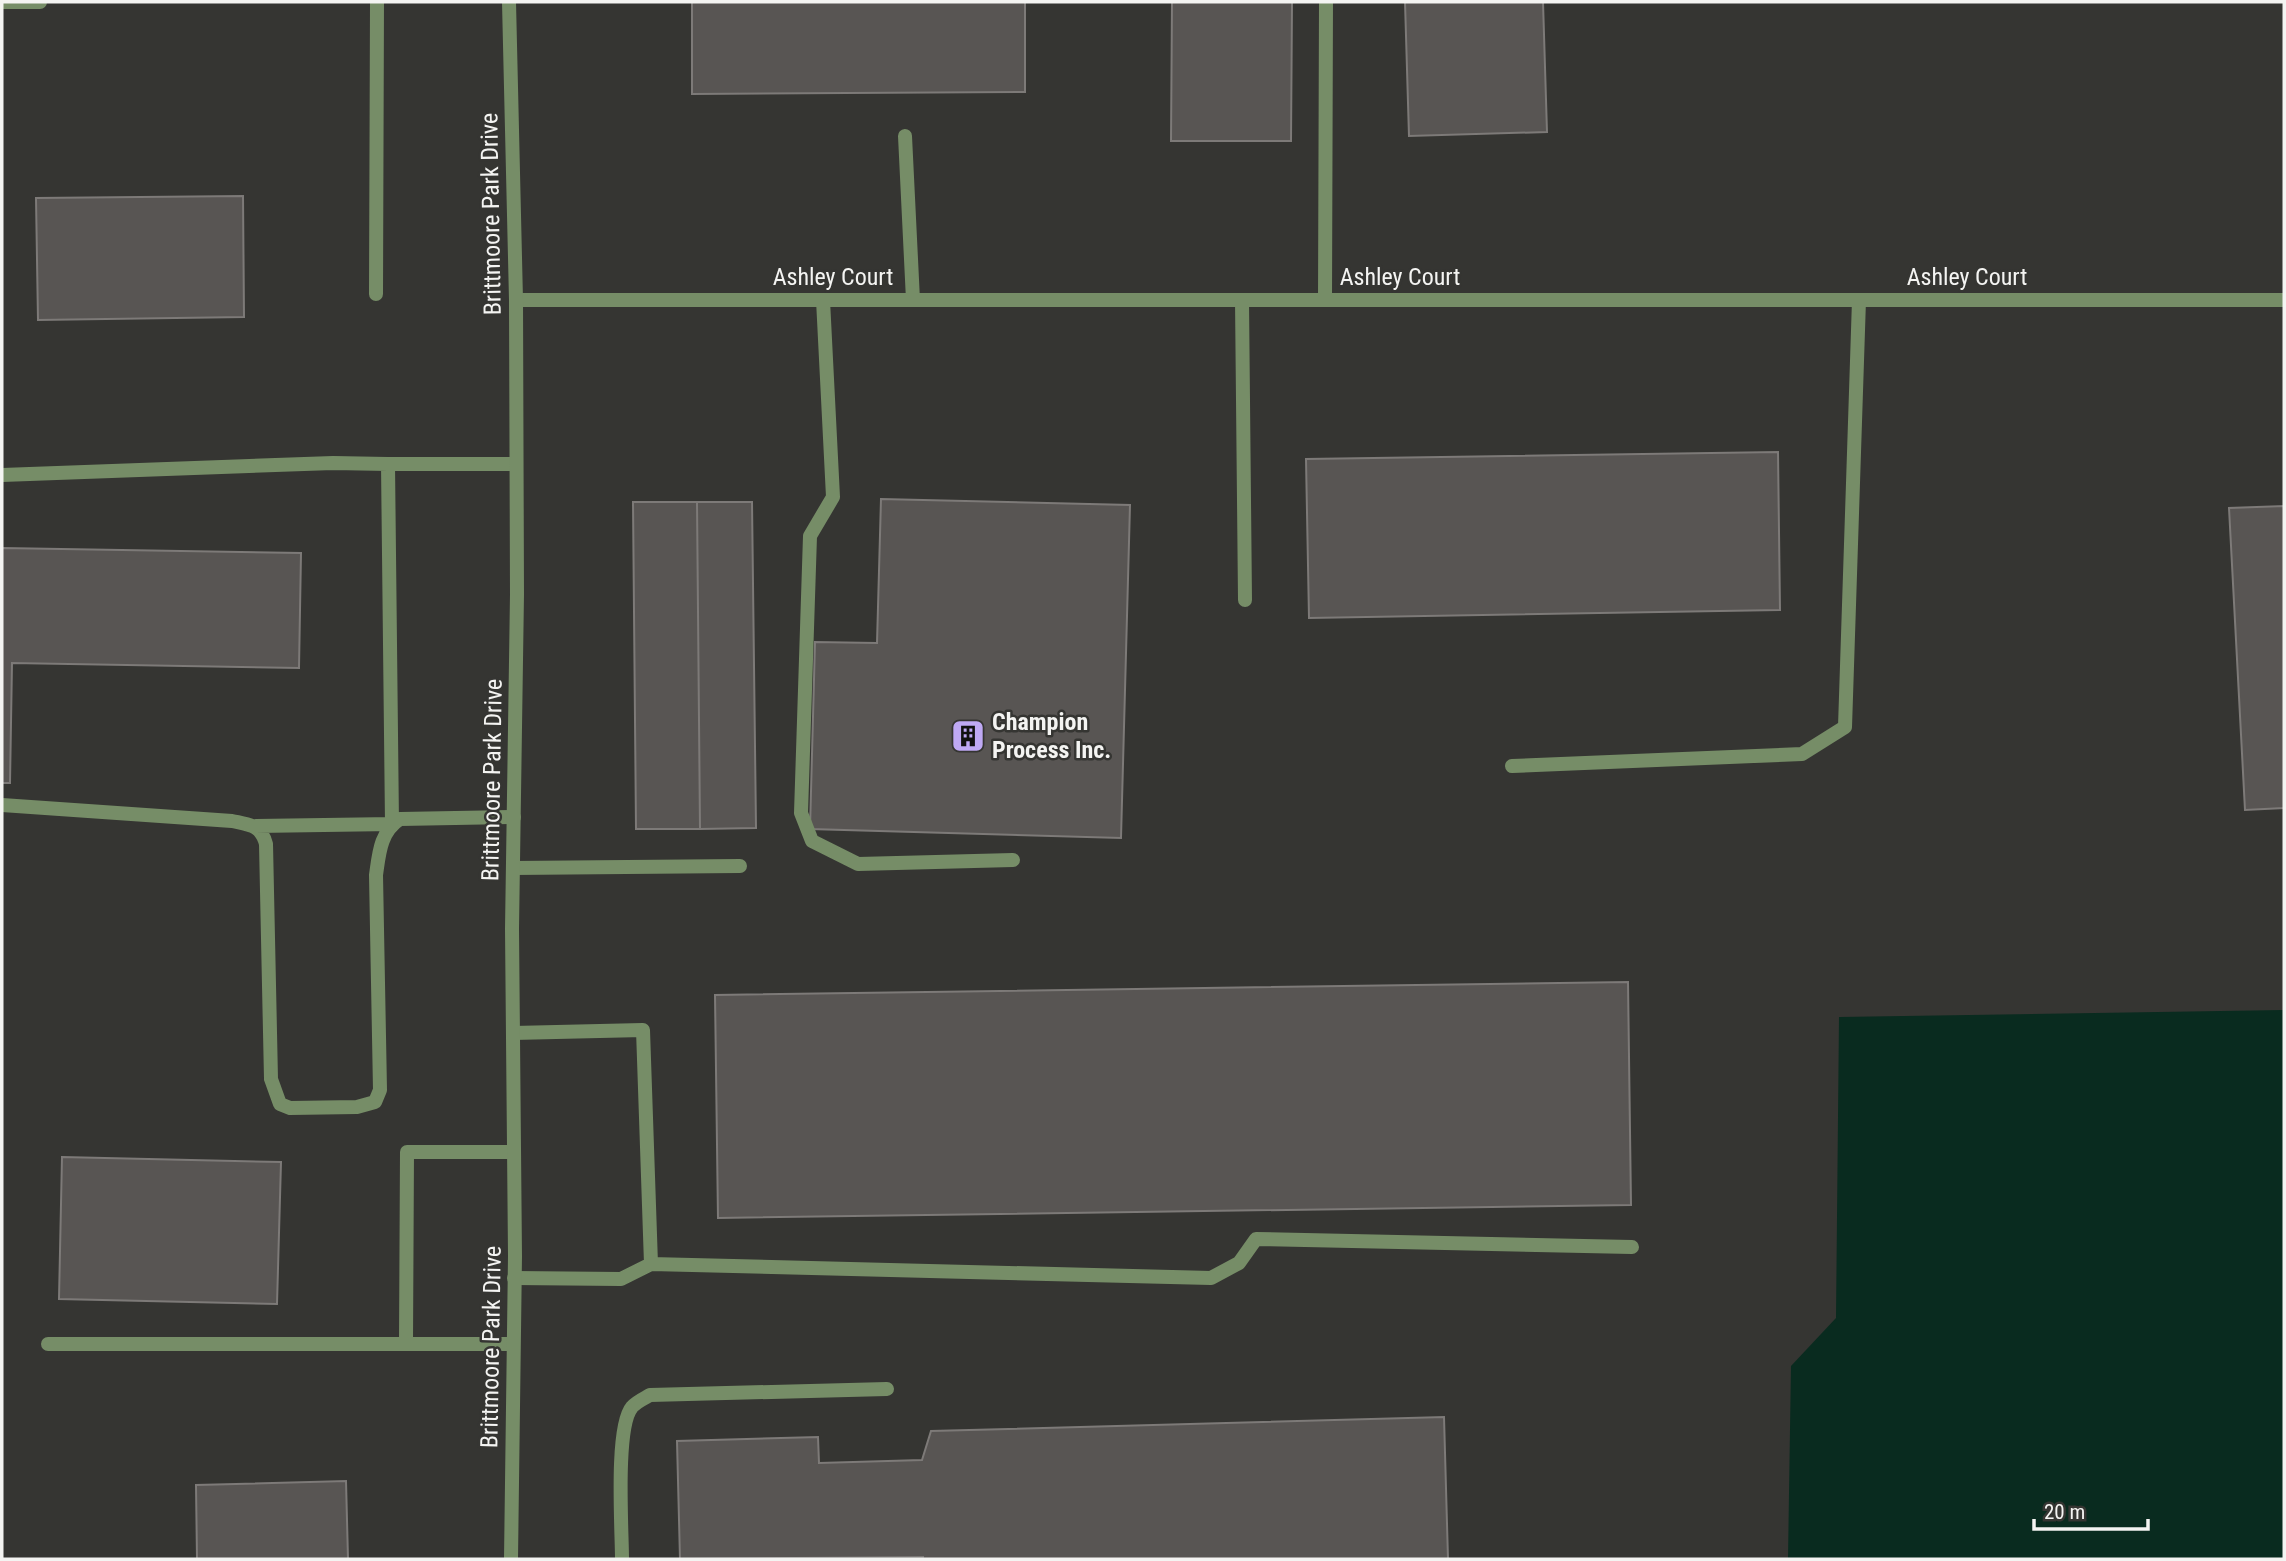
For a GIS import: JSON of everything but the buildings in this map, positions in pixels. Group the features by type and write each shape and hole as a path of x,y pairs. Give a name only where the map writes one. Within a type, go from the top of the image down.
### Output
{"street":[{"path":"2,2 40,2"},
{"path":"376,294 377,2"},
{"name":"Brittmoore Park Drive","path":"509,2 516,300 511,1559"},
{"path":"1325,300 1326,2"},
{"path":"905,136 913,300"},
{"name":"Ashley Court","path":"516,300 2284,300"},
{"path":"823,300 833,497 810,536 801,813 812,842 858,864 1013,859"},
{"path":"1242,300 1245,600"},
{"path":"1513,766 1802,754 1845,727 1859,300"},
{"path":"2,475 333,463 516,464"},
{"path":"388,464 392,824"},
{"path":"2,805 233,821 256,826 392,824"},
{"path":"256,826 263,833 266,844 273,1091 280,1104 303,1108 357,1107 375,1102 380,1090 376,875 381,843 392,824 400,819 514,817"},
{"path":"513,868 740,866"},
{"path":"513,1032 643,1030 651,1264"},
{"path":"406,1343 407,1152 514,1152"},
{"path":"514,1278 621,1279 651,1264 1211,1278 1240,1264 1256,1240 1632,1247"},
{"path":"48,1344 513,1344"},
{"path":"622,1559 621,1461 625,1426 631,1408 650,1395 887,1389"}],"shaded area":[{"path":"2284,1010 2284,1559 1788,1559 1791,1366 1836,1318 1839,1017"}],"place":[{"name":"Champion Process Inc.","path":"968,736"}]}
